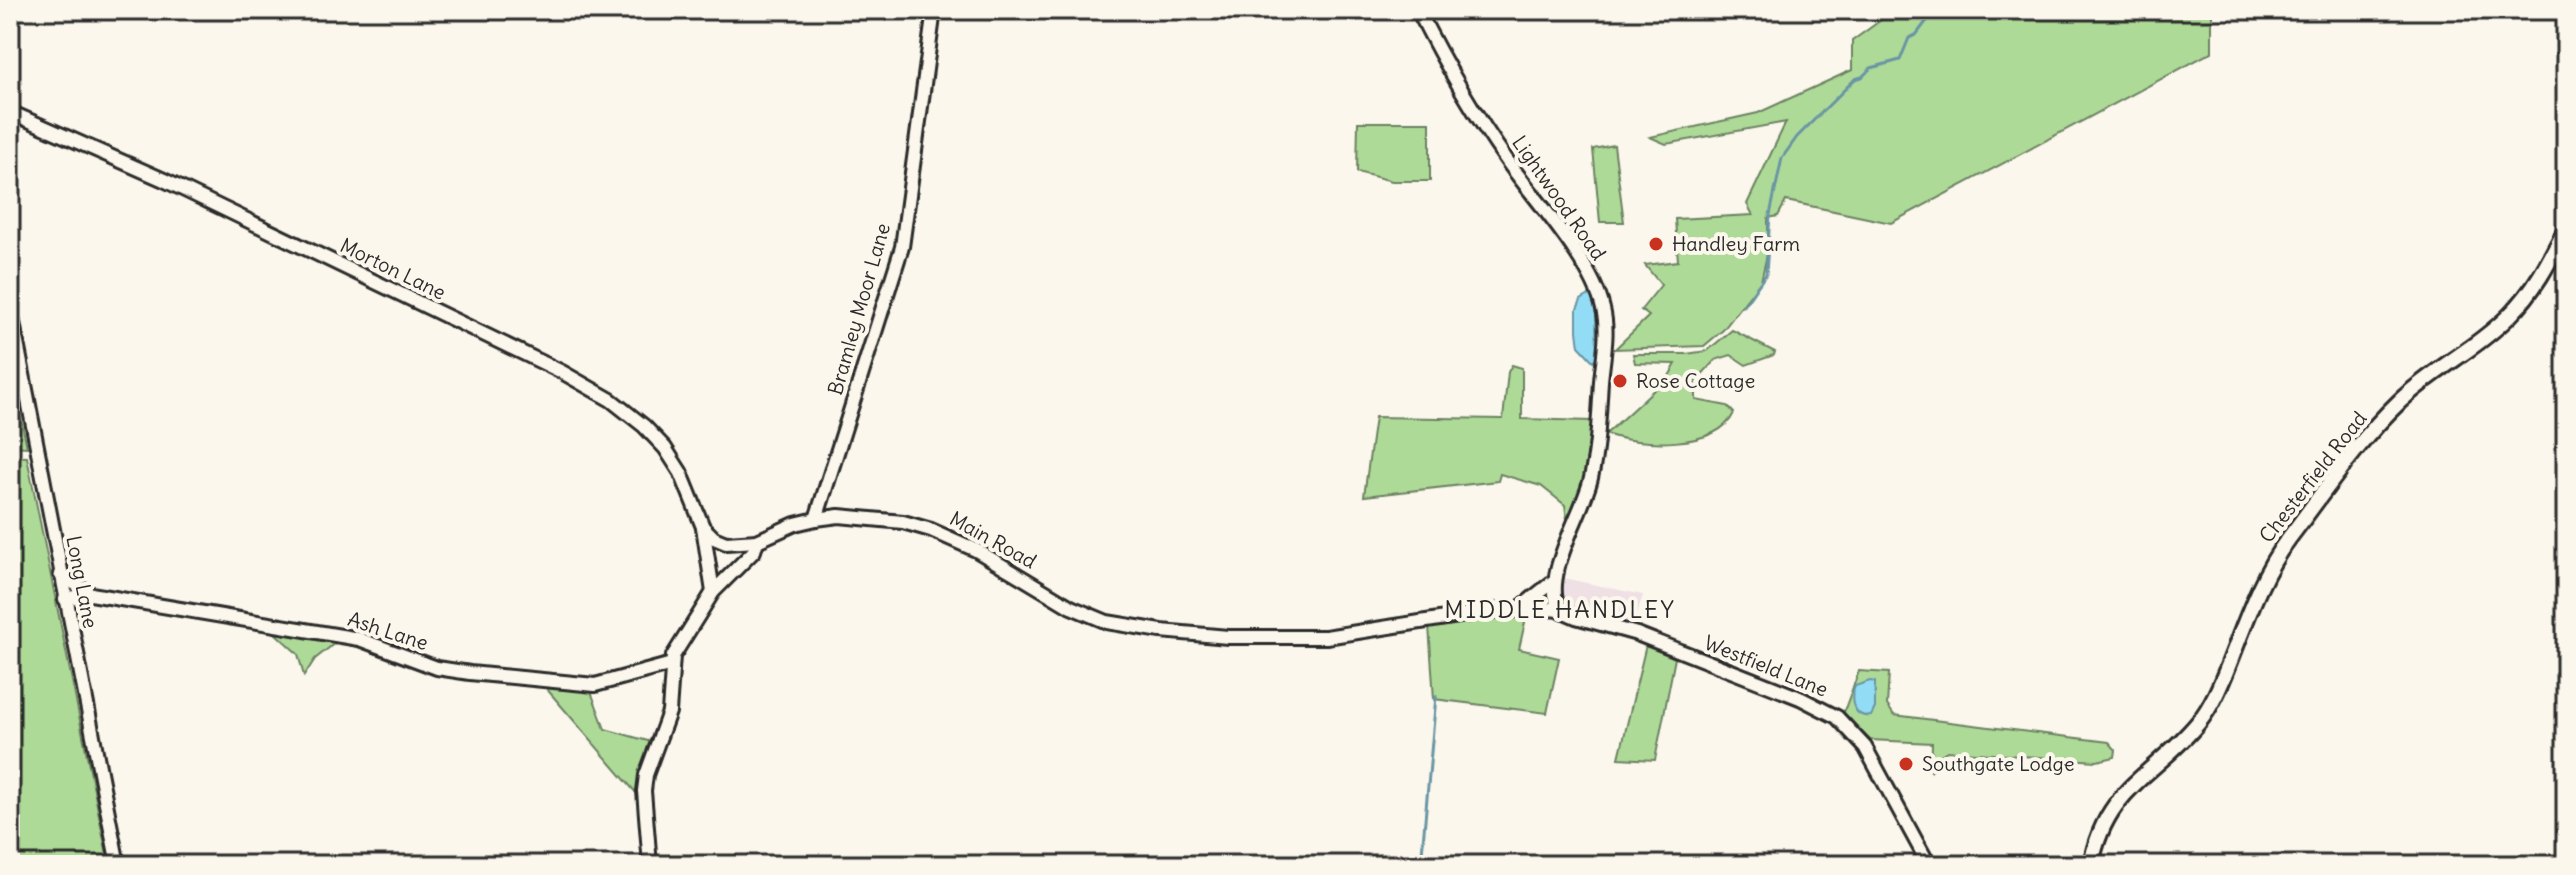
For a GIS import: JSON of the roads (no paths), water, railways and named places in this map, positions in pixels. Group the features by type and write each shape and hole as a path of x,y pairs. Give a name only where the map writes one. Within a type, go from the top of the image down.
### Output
{"main road":[{"name":"Chesterfield Road","path":"2091,865 2095,842 2121,796 2199,723 2212,703 2259,589 2287,541 2373,430 2399,402 2510,315 2535,286 2566,229"}],"street":[{"name":"Bramley Moor Lane","path":"816,519 902,247 934,10"},
{"name":"Lightwood Road","path":"1418,10 1459,85 1506,159 1585,268 1603,307 1605,335 1595,456 1585,501 1554,581"},
{"name":"Morton Lane","path":"10,112 164,180 562,372 611,400 644,426 665,448 681,473 703,527 713,592"},
{"name":"Long Lane","path":"10,307 118,865"},
{"name":"Main Road","path":"650,865 644,791 646,775 669,712 672,664 677,648 713,592 754,551 757,541 795,524 839,516 870,518 931,530 976,550 1071,607 1107,622 1161,631 1228,637 1326,637 1483,612 1520,608 1560,610"},
{"path":"703,527 714,538 726,543 757,541"},
{"name":"Ash Lane","path":"60,574 91,594"},
{"path":"1520,608 1554,581"},
{"path":"1554,581 1555,602 1560,610"},
{"name":"Ash Lane","path":"65,599 91,594 359,639 437,668 470,673 595,685 672,664"},
{"name":"Westfield Lane","path":"1560,610 1637,634 1800,698 1837,717 1865,747 1929,865"}],"water":[{"path":"1591,294 1596,312 1597,357 1593,361 1579,346 1577,331 1577,309 1581,300"},
{"path":"1875,682 1875,708 1871,716 1865,716 1854,707 1853,691 1855,686"}],"waterway":[{"path":"1744,306 1766,274 1770,215 1782,158 1797,137 1855,79 1871,68 1900,60 1909,38 1916,35 1935,10"},
{"path":"1421,865 1436,696"}],"place":[{"name":"Handley Farm","path":"1656,244"},
{"name":"Rose Cottage","path":"1620,381"},
{"name":"Southgate Lodge","path":"1906,764"}],"district":[{"name":"MIDDLE HANDLEY","path":"1560,610"}]}
